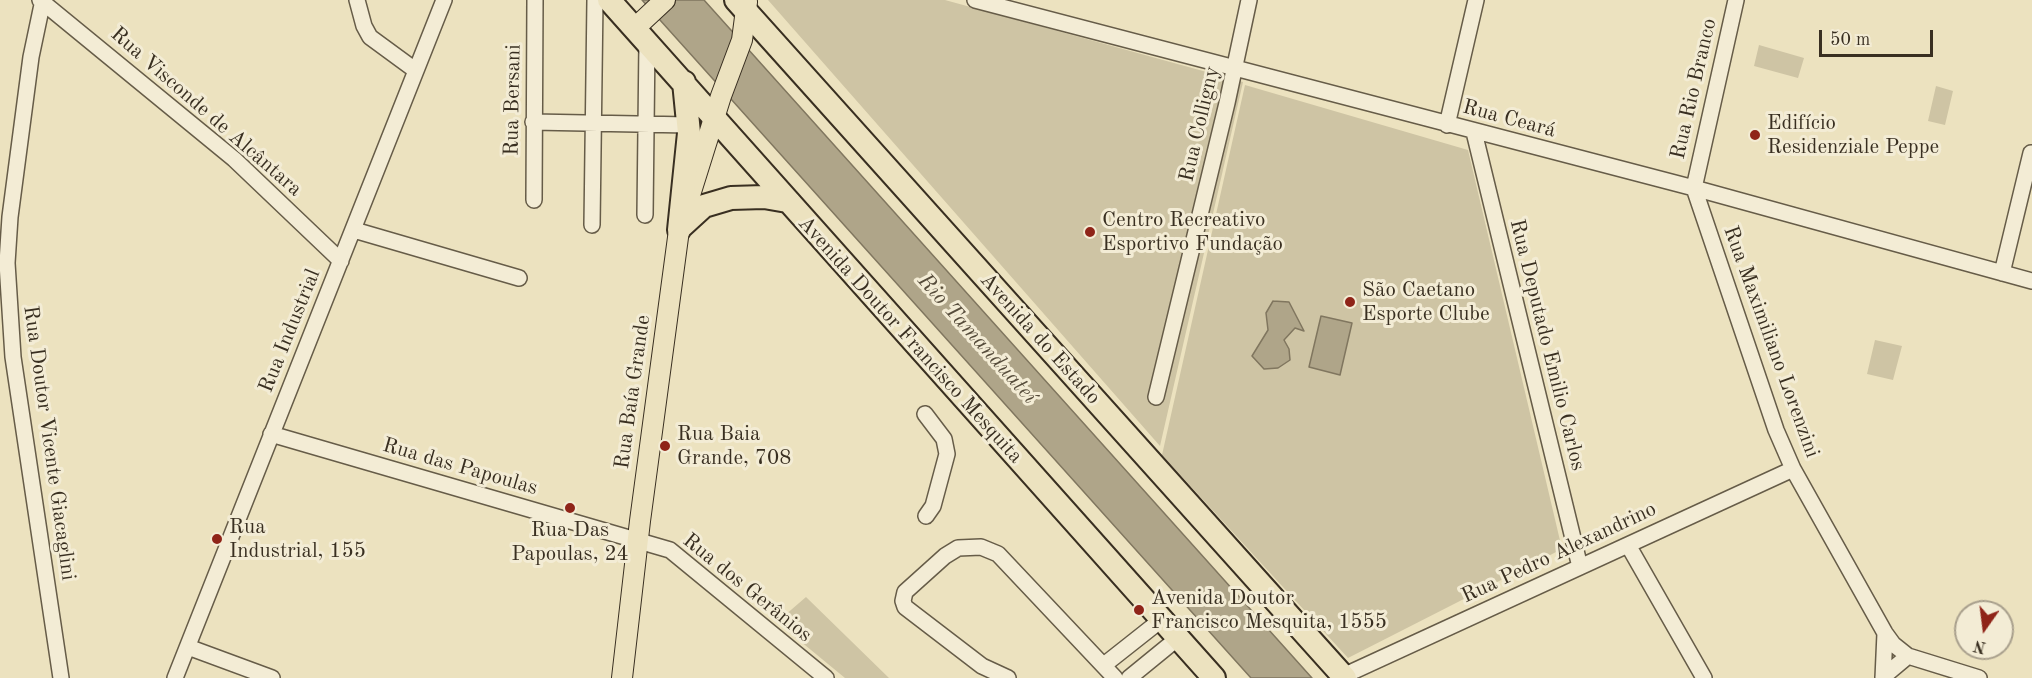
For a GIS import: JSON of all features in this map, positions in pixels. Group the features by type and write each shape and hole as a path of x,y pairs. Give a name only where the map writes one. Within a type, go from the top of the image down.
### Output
{"highway":[{"name":"Avenida Doutor Francisco Mesquita","path":"609,0 644,28 714,118 1214,678"},
{"name":"Avenida do Estado","path":"743,4 1344,677"},
{"path":"680,229 689,125 684,82"},
{"path":"680,229 704,206 731,198 764,197 787,201"}],"main road":[{"path":"644,28 665,0"},
{"name":"Rua Baía Grande","path":"622,678 638,540 680,229 721,96 742,40 743,4"}],"street":[{"path":"357,0 364,26 370,37 415,70"},
{"name":"Rua Industrial","path":"175,678 444,0"},
{"name":"Rua Bersani","path":"534,200 535,0"},
{"path":"592,225 595,0"},
{"name":"Rua Colligny","path":"1156,397 1249,0"},
{"path":"1447,125 1476,0"},
{"name":"Rua Rio Branco","path":"1694,188 1736,0"},
{"name":"Rua Doutor Vicente Giacaglini","path":"42,1 31,57 10,217 7,263 13,357 61,678"},
{"name":"Rua Visconde de Alcântara","path":"42,1 234,159 341,261"},
{"name":"Rua Ceará","path":"984,1 1234,69 1694,188 2032,281"},
{"path":"644,28 645,215"},
{"path":"533,122 689,125"},
{"name":"Rua Deputado Emilio Carlos","path":"1474,132 1580,567"},
{"path":"2002,273 2031,153"},
{"name":"Rua Maximiliano Lorenzini","path":"1694,188 1776,430 1793,469 1885,633 1893,644 1908,656 1979,678"},
{"path":"0,230 10,217"},
{"path":"354,230 519,278"},
{"path":"925,414 944,439 947,454 933,506 926,516"},
{"name":"Rua das Papoulas","path":"271,434 638,540"},
{"name":"Rua Pedro Alexandrino","path":"1344,677 1793,469"},
{"name":"Rua dos Gerânios","path":"638,540 670,550 826,678"},
{"path":"1628,545 1704,678"},
{"path":"1008,678 982,666 905,608 905,592 945,556 958,548 981,547 998,554 1115,678"},
{"path":"1104,665 1161,620"},
{"path":"1883,677 1885,633"},
{"path":"1129,678 1178,638"},
{"path":"188,647 272,678"},
{"path":"1883,677 1908,656"}],"shaded area":[{"name":"Centro Recreativo Esportivo Fundação","path":"768,0 945,0 1243,82 1160,446"},
{"path":"1759,45 1804,58 1798,78 1754,66"},
{"name":"São Caetano Esporte Clube","path":"1245,85 1468,150 1562,549 1348,658 1162,455"},
{"path":"1936,86 1953,91 1945,125 1928,121"},
{"path":"1875,340 1902,346 1893,380 1867,374"},
{"path":"806,597 889,678 845,678 777,622"}],"water":[{"name":"Rio Tamanduateí","path":"642,0 704,0 1312,678 1251,678"},
{"path":"1273,301 1289,302 1304,331 1295,328 1284,340 1289,349 1290,360 1278,368 1264,369 1252,356 1268,330 1266,313"},
{"path":"1321,316 1352,323 1340,375 1309,367"}],"place":[{"name":"Edifício Residenziale Peppe","path":"1755,135"},
{"name":"Centro Recreativo Esportivo Fundação","path":"1090,232"},
{"name":"São Caetano Esporte Clube","path":"1350,302"},
{"name":"Rua Baia Grande, 708","path":"665,446"},
{"name":"Rua Das Papoulas, 24","path":"570,508"},
{"name":"Rua Industrial, 155","path":"217,539"},
{"name":"Avenida Doutor Francisco Mesquita, 1555","path":"1139,610"}]}
